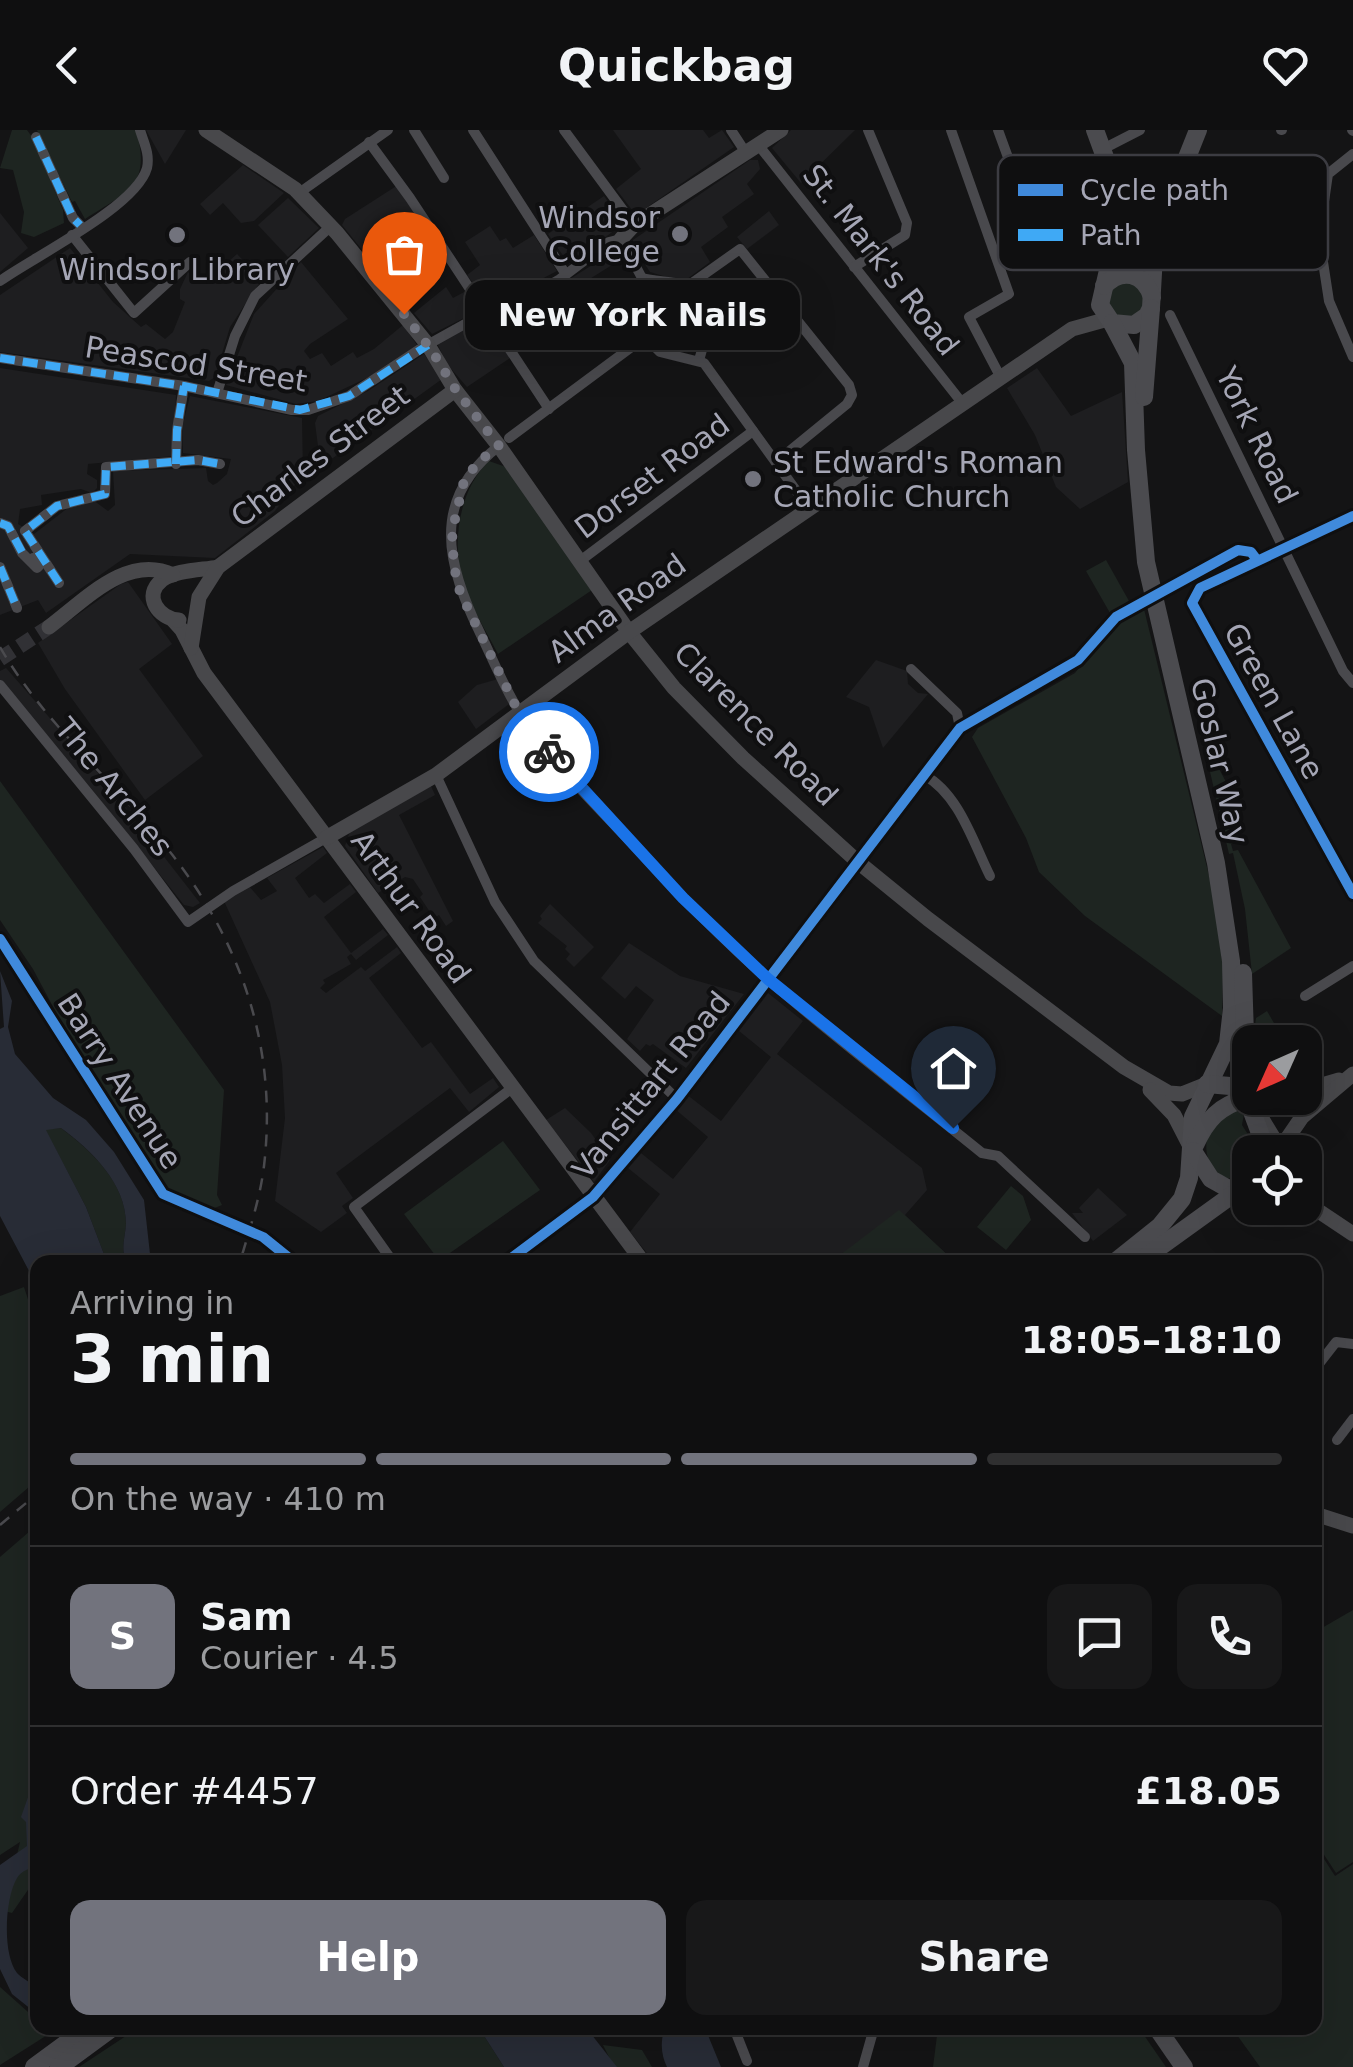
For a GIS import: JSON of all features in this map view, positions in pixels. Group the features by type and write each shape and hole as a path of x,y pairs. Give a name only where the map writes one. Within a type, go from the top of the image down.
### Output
{"main road":[{"path":"1095,130 1104,155"},
{"name":"Goslar Way","path":"1188,155 1198,130"},
{"path":"1102,291 1117,276 1133,275 1148,286 1152,302 1142,321 1134,325 1110,320 1102,311 1102,291 1107,270"},
{"name":"Goslar Way","path":"1154,270 1144,406 1154,537 1168,620 1234,904 1246,1025"},
{"name":"Goslar Way","path":"1110,320 1132,364 1146,562 1225,911 1231,960 1231,1034 1193,1117 1189,1178 1182,1199 1154,1230"},
{"path":"1208,1084 1232,1086"},
{"path":"1192,1150 1213,1114 1232,1099"},
{"name":"Clarence Road","path":"1192,1150 1212,1180 1232,1186"},
{"path":"1149,1255 1232,1199"},
{"path":"1162,1255 1197,1222"},
{"path":"1110,1255 1154,1230"},
{"path":"1124,1255 1154,1230"},
{"path":"34,2067 77,2035"},
{"path":"59,2067 102,2035"},
{"path":"1162,2035 1184,2067"}],"street":[{"path":"0,281 114,208 140,182 148,154 140,130"},
{"name":"Clarence Road","path":"206,130 299,193 331,226 428,345 456,390 504,442 629,632 674,688 858,862 1124,1067 1169,1108 1192,1150"},
{"path":"299,193 388,130"},
{"path":"414,130 444,178"},
{"path":"473,130 565,272"},
{"path":"564,130 634,225"},
{"name":"St. Mark's Road","path":"731,130 753,150 854,267 963,404"},
{"path":"782,130 634,225 621,239 642,278 638,315 645,336 660,352 699,360 808,507"},
{"path":"854,267 904,235 908,223 868,130"},
{"path":"951,130 998,263"},
{"path":"998,130 1007,155"},
{"path":"1102,148 1140,130"},
{"path":"36,137 76,230 134,314 190,262"},
{"path":"370,142 549,409"},
{"path":"1328,174 1353,154"},
{"path":"217,393 237,330 256,296 331,226"},
{"name":"Peascod Street","path":"0,358 184,386 292,410 308,410 349,396 428,345 486,314 506,310 556,282 609,242 621,239"},
{"path":"686,288 740,249 849,384 852,394 847,404 776,462"},
{"path":"1001,270 1009,294 968,317 1001,378"},
{"path":"1324,270 1329,301 1353,357"},
{"path":"642,278 686,288 706,318 699,360"},
{"name":"Alma Road","path":"188,922 233,891 436,775 629,632 1072,328 1102,291"},
{"name":"York Road","path":"1170,316 1343,671 1353,683"},
{"name":"Alma Road","path":"1072,328 1110,320"},
{"path":"645,336 478,462 464,481 455,513 452,546 460,592 519,713 560,766 683,898 768,979 982,1152 998,1156 1086,1237"},
{"path":"176,464 176,430 184,386"},
{"name":"Charles Street","path":"197,603 218,567 456,390"},
{"name":"Dorset Road","path":"580,561 754,431"},
{"path":"27,550 25,532 57,506 106,494 106,467 198,460 220,464"},
{"name":"Green Lane","path":"1353,516 1200,588 1193,598 1194,609 1353,894"},
{"path":"0,524 8,526 59,583"},
{"path":"0,566 17,608"},
{"name":"Charles Street","path":"126,574 151,568 176,575 218,567"},
{"path":"49,627 126,574 154,594"},
{"path":"191,648 197,603 194,584 176,575 161,581 154,594 156,609 173,620 186,618 197,603"},
{"name":"Arthur Road","path":"173,620 204,673 638,1255"},
{"name":"Vansittart Road","path":"515,1255 593,1196 676,1098 960,728 960,721 911,669"},
{"name":"The Arches","path":"0,685 134,849 188,922"},
{"path":"924,774 941,786 957,809 990,876"},
{"path":"436,775 496,902 534,961 676,1098"},
{"path":"314,822 346,826 337,852"},
{"name":"Barry Avenue","path":"0,939 162,1194 222,1220"},
{"path":"1305,996 1353,966"},
{"name":"Clarence Road","path":"1124,1067 1169,1093 1182,1094 1208,1084"},
{"path":"1322,1084 1353,1074"},
{"path":"1289,1135 1302,1116 1353,1074"},
{"path":"388,1255 354,1208 512,1089"},
{"path":"1322,1206 1349,1231"},
{"path":"1322,1213 1349,1231"},
{"path":"268,1242 285,1255"},
{"path":"1322,1361 1336,1342 1353,1344"},
{"path":"1337,1440 1353,1420"},
{"path":"1322,1516 1353,1526"},
{"path":"737,2035 746,2061"},
{"path":"862,2067 872,2035"}],"shaded area":[{"path":"12,130 27,130 32,137 63,210 64,223 34,237 21,233 24,212 13,170 0,168"},
{"path":"37,130 136,130 141,164 138,176 124,194 85,219 72,202"},
{"path":"146,130 186,130 165,164"},
{"path":"613,130 703,130 709,138 722,130 734,147 636,215 616,189 641,169"},
{"path":"791,130 855,130 801,183 772,148"},
{"name":"Windsor College","path":"750,160 758,160 760,169 747,184 754,194 722,217 728,227 701,247 710,262 683,282 650,272 633,240"},
{"path":"243,165 284,193 254,221 241,223 223,203 210,215 200,204"},
{"path":"398,185 422,222 372,262 342,225 345,219"},
{"path":"604,196 623,224 569,264 548,234"},
{"path":"288,198 319,228 288,257 258,225"},
{"path":"769,211 779,225 747,249 737,237"},
{"path":"0,213 28,248 0,272"},
{"path":"490,226 500,241 506,238 513,248 534,235 557,271 489,306 467,275 480,265 465,242"},
{"path":"70,248 113,302 141,327 146,324 165,339 173,332 185,302 180,299 180,289 188,272 203,284 237,254 249,266 257,261 270,274 230,327 215,377 209,381 0,352 0,295"},
{"path":"613,252 620,260 572,290 577,298 566,306 562,302 549,309 546,306 504,332 498,324"},
{"path":"301,262 348,319 310,344 304,351 310,359 322,353 331,366 353,352 357,358 403,325 417,345 369,377 318,401 296,404 226,385 254,314"},
{"path":"1133,278 1147,300 1135,318 1113,317 1104,291"},
{"path":"446,287 453,298 468,290 480,310 432,334 414,313"},
{"path":"484,319 510,358 467,387 447,364 437,343"},
{"path":"424,354 442,379 326,463 319,454 315,423 318,416 368,391"},
{"path":"0,368 176,395 174,456 88,464 87,474 97,480 92,493 81,489 41,495 42,505 20,509 18,524 34,534 69,507 93,500 108,511 115,505 113,471 206,468 208,481 217,483 227,474 231,459 183,453 182,428 190,396 302,418 303,474 275,511 215,558 130,554 46,613 38,600 0,615"},
{"path":"1037,368 1071,416 1122,392 1128,482 1080,509 1056,487 1035,435 1007,388"},
{"path":"489,461 506,467 592,590 498,654 466,591 458,551 464,502"},
{"path":"1106,560 1129,601 1110,613 1086,571"},
{"path":"128,582 172,644 139,669 203,756 145,800 65,689 38,643"},
{"path":"1144,609 1213,892 1223,968 1222,1016 1085,916 1039,872 1026,838 972,737 978,728 1075,673 1108,630"},
{"path":"876,660 907,671 908,684 918,693 928,694 883,748 869,707 846,697"},
{"path":"6,668 105,781 200,903 193,907 184,905 0,683 0,671"},
{"path":"498,679 509,704 476,729 458,702 477,685"},
{"path":"1205,750 1209,750 1242,812 1230,819 1236,842 1231,844 1233,851 1238,850 1291,948 1252,974 1245,909"},
{"path":"0,781 224,1090 217,1195 222,1205 207,1211 166,1189 84,1065 33,969 0,920"},
{"path":"431,786 435,795 399,815 453,921 446,926 439,915 434,918 413,879 405,877 378,893 345,846 350,831"},
{"path":"323,847 327,853 295,878 309,898 315,894 324,903 350,884 356,892 324,917 351,953 383,929 388,935 356,960 351,954 347,957 351,964 323,980 320,988 326,993 397,947 401,953 369,978 422,1048 431,1042 470,1094 493,1078 499,1087 469,1112 450,1088 336,1173 353,1198 342,1206 347,1213 321,1232 275,1201 285,1118 282,1065 270,1002 224,901 249,886 261,900 277,891 267,878"},
{"path":"550,904 594,947 574,967 566,959 570,954 567,946 538,923"},
{"path":"629,943 680,976 744,994 686,1068 653,1044 646,1044 640,1051 627,1039 654,1000 636,986 625,999 601,978"},
{"path":"0,971 12,1001 8,1027 15,1054 53,1098 86,1120 114,1152 144,1200 150,1255 125,1255 126,1224 120,1195 95,1157 61,1128 46,1130 86,1207 104,1255 30,1255 30,1273 0,1216 0,1029 4,1027"},
{"path":"768,993 803,1021 777,1054 922,1168 927,1190 905,1215 948,1255 648,1255 630,1232 660,1194 628,1168 641,1153 673,1179 708,1137 675,1109 686,1094 721,1121 771,1057 739,1031"},
{"path":"1267,1011 1275,1025 1255,1025 1256,1018"},
{"path":"565,1108 591,1133 610,1160 594,1182 546,1120"},
{"path":"1232,1112 1244,1115 1242,1125 1248,1135 1232,1135 1232,1178 1218,1173 1207,1155 1209,1132"},
{"path":"61,1128 95,1157 113,1181 124,1209 125,1255 104,1255 86,1207 45,1129"},
{"path":"503,1141 540,1190 447,1255 435,1255 404,1214"},
{"path":"1011,1186 1023,1196 1031,1220 1006,1250 977,1227"},
{"path":"1098,1188 1127,1215 1093,1241 1072,1213 1083,1213 1079,1208"},
{"path":"899,1210 947,1255 840,1255"},
{"path":"24,1287 30,1305 30,1486 0,1512 0,1296"},
{"path":"30,1531 30,1887 12,1913 4,1911 20,1842 0,1855 0,1557"},
{"path":"1353,1610 1353,1862 1336,1873 1322,1852 1322,1628"},
{"path":"30,1792 30,1868 23,1871 13,1887 7,1926 12,1964 30,1982 30,2008 12,1994 0,1969 0,1865 27,1846 26,1822 21,1817"},
{"path":"1322,1856 1335,1876 1353,1864 1353,2067 1260,2067 1237,2035 1322,2035"},
{"path":"0,1987 30,2014 30,2035 47,2035 0,2065"},
{"path":"127,2035 483,2035 504,2067 79,2067"},
{"path":"483,2035 592,2035 617,2067 504,2067"},
{"path":"708,2035 721,2067 667,2067 662,2038"},
{"path":"937,2035 1144,2035 1166,2067 933,2067"},
{"path":"603,2045 642,2050 652,2067 614,2067"}],"tunnel":[{"path":"0,659 49,627"}],"railway":[{"path":"0,647 51,719 181,866 228,944 245,986 257,1028 267,1119 262,1178 242,1255"},
{"path":"0,1525 30,1500"}],"marked path":[{"path":"36,137 73,218 80,225"},
{"path":"0,358 184,386 300,410 349,396 428,345"},
{"path":"176,464 184,386"},
{"path":"59,583 25,531 57,506 105,494 106,467 198,460 220,464"},
{"path":"0,523 8,526 23,554"},
{"path":"0,567 17,608"}],"cycle path":[{"path":"1353,516 1200,588 1192,603 1353,894"},
{"path":"515,1255 593,1197 677,1099 960,728 1078,660 1116,617 1238,550 1251,552 1257,560"},
{"path":"0,939 163,1194 263,1237 285,1255"}],"way so far":[{"path":"404,314 499,446 478,462 464,481 452,532 454,567 460,592 519,713 549,752"}],"place":[{"name":"Windsor College","path":"680,234"},
{"name":"Windsor Library","path":"177,235"},
{"name":"New York Nails","path":"404,314"},
{"name":"St Edward's Roman Catholic Church","path":"753,479"}],"route":[{"path":"549,752 683,898 768,979 953,1128"}]}
